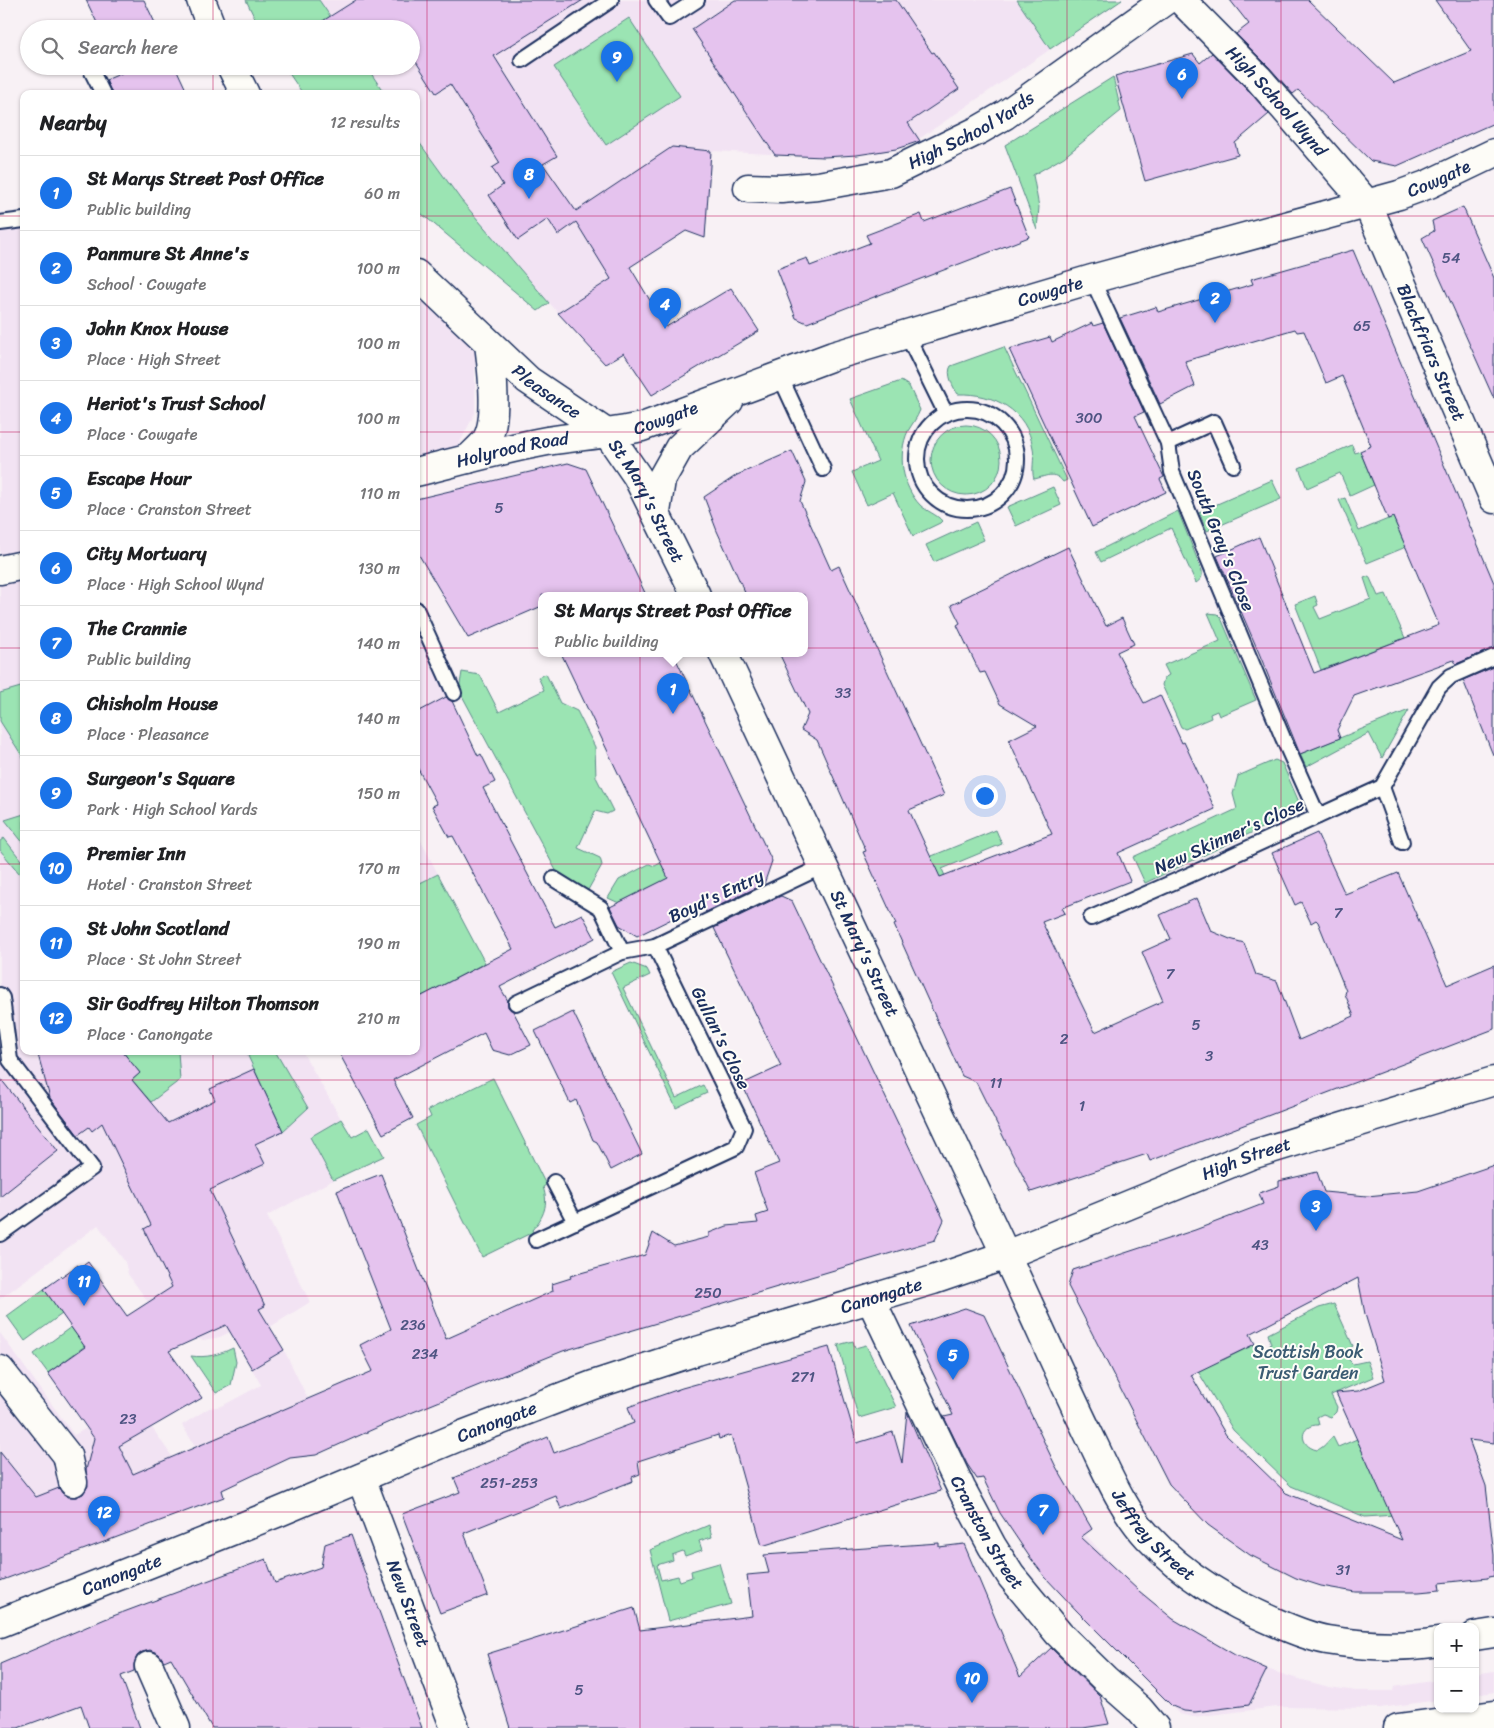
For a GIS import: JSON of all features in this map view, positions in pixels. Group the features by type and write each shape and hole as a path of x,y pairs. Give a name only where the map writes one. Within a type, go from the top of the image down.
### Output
{"street":[{"path":"201,0 209,20"},
{"name":"High School Yards","path":"748,188 818,186 891,173 1005,115 1166,0"},
{"name":"High School Wynd","path":"1181,0 1258,78 1368,205"},
{"path":"236,75 243,90"},
{"name":"Cowgate","path":"608,434 659,422 833,356 1092,279 1368,205 1429,184 1494,153"},
{"name":"Blackfriars Street","path":"1368,205 1494,499"},
{"name":"Pleasance","path":"420,278 528,380 608,434"},
{"name":"Pleasance","path":"468,460 486,441 492,415 493,378 489,344"},
{"path":"656,512 660,480 679,448 740,391"},
{"name":"Holyrood Road","path":"420,471 510,448 552,440 608,434"},
{"name":"St Mary's Street","path":"608,434 637,476 695,592"},
{"path":"0,570 20,566"},
{"name":"St Mary's Street","path":"725,657 1006,1255"},
{"name":"High Street","path":"1006,1255 1251,1155 1494,1081"},
{"name":"Canongate","path":"0,1622 362,1478 464,1434 593,1384 871,1300 1006,1255"},
{"name":"Jeffrey Street","path":"1006,1255 1060,1376 1130,1514 1146,1535 1171,1560 1201,1584 1253,1613 1292,1630 1333,1641 1386,1645 1434,1642"},
{"name":"Cranston Street","path":"871,1300 961,1488 992,1546 1011,1576 1058,1634 1134,1704 1155,1728"},
{"path":"0,1370 67,1455 73,1482"},
{"name":"New Street","path":"362,1478 455,1728"},
{"path":"1479,1635 1494,1633"},
{"path":"149,1666 176,1728"},
{"path":"1398,1728 1494,1715"}],"lane":[{"path":"522,60 611,0"},
{"path":"656,0 669,18 697,0"},
{"path":"94,75 101,90"},
{"path":"0,222 20,220"},
{"name":"South Gray's Close","path":"1092,279 1168,443 1172,472 1283,738 1318,816"},
{"path":"907,335 946,414"},
{"path":"780,376 823,469"},
{"path":"964,409 984,412 1001,422 1012,438 1017,457 1014,476 1004,493 988,505 969,509 950,506 933,497 921,481 917,462 920,442 930,426 946,414 964,409"},
{"path":"1168,443 1214,422 1233,465"},
{"path":"420,618 454,693"},
{"path":"1402,842 1382,787 1439,688 1459,672 1494,657"},
{"name":"New Skinner's Close","path":"1091,918 1382,787"},
{"name":"Boyd's Entry","path":"516,1003 622,952 655,946 823,866"},
{"path":"554,879 601,908 622,952"},
{"name":"Gullan's Close","path":"575,1222 736,1147 744,1128 655,946"},
{"path":"0,995 2,998 10,1060 92,1168 0,1234"},
{"path":"536,1240 575,1222 554,1182"}],"shaded area":[{"path":"319,0 1122,0 913,143 877,153 824,157 712,151 705,238 685,231 558,313 461,200 420,144 420,90 382,90 372,75 420,75 420,20 333,20"},
{"path":"20,213 20,1055 304,1055 341,1119 310,1137 333,1180 267,1216 310,1302 270,1327 254,1320 220,1337 203,1340 171,1334 128,1274 125,1262 98,1225 0,1299 0,216"},
{"path":"420,294 475,347 475,413 458,446 420,469"},
{"path":"420,636 449,696 420,711"},
{"path":"420,839 438,874 420,883"},
{"path":"0,1333 74,1435 87,1428 144,1416 173,1458 197,1449 182,1425 209,1408 222,1406 261,1385 252,1369 284,1350 332,1448 314,1455 290,1458 223,1490 224,1497 0,1581"},
{"path":"1085,1534 1117,1570 1156,1606 1190,1630 1235,1655 1288,1676 1329,1687 1356,1691 1393,1691 1394,1687 1434,1681 1434,1701 1380,1708 1277,1707 1193,1717 1179,1714 1077,1611 1037,1566"},
{"path":"1494,1671 1494,1692 1479,1694 1479,1673"}],"green space":[{"path":"246,0 319,0 333,20 256,20"},
{"path":"1017,0 1122,0 1050,49"},
{"path":"629,18 680,96 606,145 554,67"},
{"path":"290,75 372,75 382,90 300,90"},
{"path":"1113,77 1121,111 1064,157 1033,175 1039,207 1037,230 1005,145"},
{"path":"420,144 461,200 549,303 538,311 420,212"},
{"path":"1004,347 1067,480 1063,482 1060,478 1053,475 1034,479 1033,448 1030,435 1024,423 1007,406 984,397 958,394 952,384 949,372 951,366"},
{"path":"901,381 909,386 920,410 905,440 902,460 905,480 920,505 942,521 913,536 893,493 867,505 852,472 878,461 850,399"},
{"path":"973,425 986,431 995,440 999,446 1001,460 999,474 991,485 980,493 959,495 952,493 941,485 933,474 931,453 933,446 941,435 952,427"},
{"path":"1352,445 1355,453 1360,451 1374,485 1350,496 1340,473 1307,488 1299,468"},
{"path":"1272,480 1281,499 1207,531 1199,512"},
{"path":"1053,487 1061,505 1016,526 1007,507"},
{"path":"1345,498 1359,531 1393,517 1406,547 1367,563 1339,500"},
{"path":"1178,511 1202,571 1202,577 1196,583 1171,528 1101,562 1096,552"},
{"path":"976,522 984,540 934,562 926,545"},
{"path":"1369,576 1378,596 1386,594 1405,638 1321,670 1295,604 1315,596 1318,605 1314,607 1320,619 1371,599 1364,578"},
{"path":"1208,613 1217,614 1221,618 1256,700 1219,716 1217,711 1210,714 1211,718 1185,729 1181,727 1162,685 1164,678 1169,675 1164,665 1220,641"},
{"path":"462,672 480,675 499,712 544,690 538,677 546,674 560,703 577,711 595,747 596,777 613,811 607,814 595,811 578,848 600,858 602,865 588,890 560,878 459,690"},
{"path":"20,687 20,753 0,721 0,693"},
{"path":"1409,710 1382,758 1369,733 1306,767 1300,754"},
{"path":"1275,760 1282,763 1302,809 1145,883 1133,857 1237,809 1233,794 1238,776"},
{"path":"20,815 20,839 5,820"},
{"path":"996,830 1002,844 942,869 945,876 931,881 922,860"},
{"path":"4,838 20,859 20,874 0,850 0,841"},
{"path":"662,862 669,878 619,903 608,898 619,880 649,864 655,866"},
{"path":"438,874 485,963 420,997 420,883"},
{"path":"631,963 647,969 650,975 623,988 676,1098 703,1085 707,1093 676,1108 611,972"},
{"path":"125,1055 178,1055 180,1080 151,1102 132,1080 140,1073"},
{"path":"277,1055 308,1108 283,1131 248,1056"},
{"path":"493,1078 546,1185 543,1187 545,1205 540,1220 532,1230 533,1232 482,1257 416,1125 431,1117 428,1110"},
{"path":"341,1119 352,1137 369,1128 384,1156 333,1180 310,1137"},
{"path":"44,1289 62,1314 25,1341 7,1316"},
{"name":"Scottish Book Trust Garden","path":"1334,1304 1353,1346 1348,1350 1347,1358 1353,1364 1367,1361 1373,1377 1331,1395 1337,1407 1336,1412 1331,1417 1323,1414 1317,1417 1319,1425 1312,1426 1305,1431 1304,1440 1311,1448 1317,1450 1333,1437 1338,1447 1357,1439 1378,1486 1455,1399 1479,1469 1425,1513 1365,1517 1291,1486 1233,1430 1174,1331 1223,1360 1255,1344 1256,1347 1267,1349 1271,1344 1268,1334 1319,1308"},
{"path":"71,1327 85,1346 48,1373 34,1354"},
{"path":"853,1341 855,1348 866,1345 896,1407 859,1418 838,1345"},
{"path":"233,1348 236,1362 231,1385 216,1393 191,1356 202,1357"},
{"path":"709,1525 712,1537 699,1541 702,1550 685,1556 683,1551 672,1555 673,1560 657,1565 661,1580 678,1576 680,1581 692,1577 691,1571 719,1563 731,1604 668,1621 650,1550"}],"building":[{"path":"86,0 144,0 154,20 96,20"},
{"path":"356,0 583,0 494,56 557,156 543,164 576,211 672,147 711,151 705,238 686,231 630,267 666,327 731,288 759,331 652,395 624,353 605,364 558,313 611,279 576,222 558,235 548,219 518,240 489,195 503,185 492,168 500,163 450,84 436,93 420,68 420,20 324,20"},
{"path":"735,0 896,0 959,89 908,123 920,141 896,149 857,155 824,157 775,155 692,29"},
{"path":"1230,0 1308,0 1394,83 1471,51 1435,0 1494,0 1494,123 1397,166 1371,161 1298,90 1293,94 1236,34 1249,24"},
{"path":"1212,53 1269,114 1235,143 1238,155 1145,181 1115,76 1193,54 1200,63"},
{"path":"117,75 179,75 186,90 110,90 106,80"},
{"path":"1010,189 1029,237 807,323 796,318 777,269 807,258 810,266 870,243 866,235 921,214 924,222"},
{"path":"1463,207 1494,278 1494,399 1422,238 1434,231 1432,221"},
{"path":"1353,250 1494,583 1494,648 1456,664 1454,660 1354,696 1337,730 1340,738 1300,754 1217,556 1259,537 1314,673 1439,625 1393,517 1388,519 1360,451 1371,446 1342,376 1326,383 1304,331 1297,332 1295,329 1185,361 1195,386 1160,404 1120,318 1156,307 1158,312 1253,284 1251,279"},
{"path":"1092,323 1093,326 1103,323 1144,412 1135,416 1164,477 1160,479 1166,492 1092,527 1009,349 1050,337 1052,342"},
{"path":"792,451 806,482 800,501 831,570 839,566 944,795 909,810 940,877 1052,834 1009,740 1037,726 1000,704 985,672 980,673 957,625 960,623 951,605 1068,547 1106,626 1122,618 1134,644 1117,652 1144,703 1160,695 1215,809 1118,853 1130,881 1062,908 1065,913 1042,922 1095,1032 1163,1001 1142,952 1171,939 1160,915 1197,898 1211,931 1244,943 1256,975 1277,981 1299,1040 1354,1016 1318,922 1316,920 1311,923 1301,902 1295,905 1272,853 1317,833 1345,894 1398,873 1447,985 1494,965 1494,1029 1150,1161 1147,1154 1031,1192 976,1082 962,1076 894,925 896,924 863,852 866,851 817,740 801,730 808,714 781,657 808,657 808,592 745,592 717,531 704,497 737,475"},
{"path":"568,463 586,469 645,592 538,592 538,608 468,638 420,557 420,498"},
{"path":"563,657 675,657 772,861 764,884 706,912 702,904 637,936 619,925 610,907 668,878"},
{"path":"1494,667 1494,754 1493,755 1463,680"},
{"path":"446,697 452,701 478,756 481,754 495,782 483,788 555,927 582,914 595,938 500,987 508,1001 508,1007 513,1011 531,1045 510,1055 492,1050 484,1033 393,1080 413,1118 383,1134 340,1055 420,1055 420,997 513,949 453,836 449,837 432,806 437,804 420,772 420,711"},
{"path":"781,896 792,901 944,1220 935,1240 563,1351 396,1419 316,1455 290,1458 222,1490 224,1497 0,1581 0,1452 36,1497 59,1488 68,1497 76,1497 83,1494 88,1486 86,1470 94,1438 48,1373 85,1347 44,1289 78,1265 80,1268 88,1262 127,1316 172,1287 144,1229 151,1225 102,1123 92,1131 89,1127 78,1135 50,1098 38,1055 125,1055 140,1073 132,1080 168,1123 215,1100 210,1089 254,1069 283,1131 255,1144 265,1164 210,1190 265,1306 259,1309 284,1350 252,1369 226,1325 169,1351 202,1398 119,1446 133,1474 373,1371 360,1345 391,1329 337,1191 381,1174 446,1339 553,1291 552,1284 571,1278 570,1276 645,1255 653,1233 674,1246 709,1237 709,1233 727,1226 758,1223 756,1216 768,1212 754,1173 779,1163 742,1084 781,1066 714,928"},
{"path":"573,1012 642,1154 611,1170 597,1142 593,1140 576,1100 570,1103 535,1031"},
{"path":"0,1078 58,1151 0,1197"},
{"path":"1494,1165 1494,1443 1469,1440 1486,1486 1494,1555 1494,1576 1439,1583 1440,1590 1419,1592 1355,1592 1321,1586 1296,1578 1250,1555 1208,1525 1169,1484 1068,1286 1073,1270 1195,1230 1263,1204 1259,1193 1279,1186 1279,1181 1317,1172 1324,1192 1367,1196 1418,1191","holes":["1358,1278 1365,1314 1385,1380 1358,1391 1336,1393 1402,1540 1286,1493 1226,1435 1191,1375 1255,1344 1250,1334"]},
{"path":"965,1308 984,1315 1055,1465 1092,1529 1081,1537 1139,1591 1173,1619 1235,1655 1267,1669 1249,1705 1195,1712 1184,1711 1172,1706 1077,1611 1045,1577 1029,1556 1000,1513 983,1478 977,1479 967,1464 944,1417 953,1415 911,1326"},
{"path":"829,1347 857,1443 893,1432 902,1463 907,1412 941,1491 762,1546 731,1435 719,1439 718,1435 638,1461 640,1474 632,1477 633,1481 561,1509 556,1496 464,1533 488,1595 440,1613 402,1514 460,1492 454,1478 548,1437 554,1453 634,1423 628,1407 682,1388"},
{"path":"351,1535 422,1728 212,1728 171,1658 164,1661 159,1654 150,1650 142,1652 137,1656 134,1671 121,1676 140,1728 89,1728 81,1705 18,1728 0,1728 0,1664 105,1619 266,1559 275,1583 321,1567 325,1544"},
{"path":"939,1543 939,1547 964,1544 1020,1677 1051,1648 1100,1696 1109,1724 1083,1728 510,1728 487,1654 634,1608 640,1630 752,1616 747,1575 769,1573 764,1555"}],"place":[{"name":"Surgeon's Square","path":"617,82"},
{"name":"City Mortuary","path":"1182,99"},
{"name":"Chisholm House","path":"529,199"},
{"name":"Panmure St Anne's","path":"1215,323"},
{"name":"Heriot's Trust School","path":"665,329"},
{"name":"St Marys Street Post Office","path":"673,714"},
{"name":"John Knox House","path":"1316,1231"},
{"name":"St John Scotland","path":"84,1306"},
{"name":"Escape Hour","path":"953,1380"},
{"name":"The Crannie","path":"1043,1535"},
{"name":"Sir Godfrey Hilton Thomson","path":"104,1537"},
{"name":"Premier Inn","path":"972,1703"}]}
